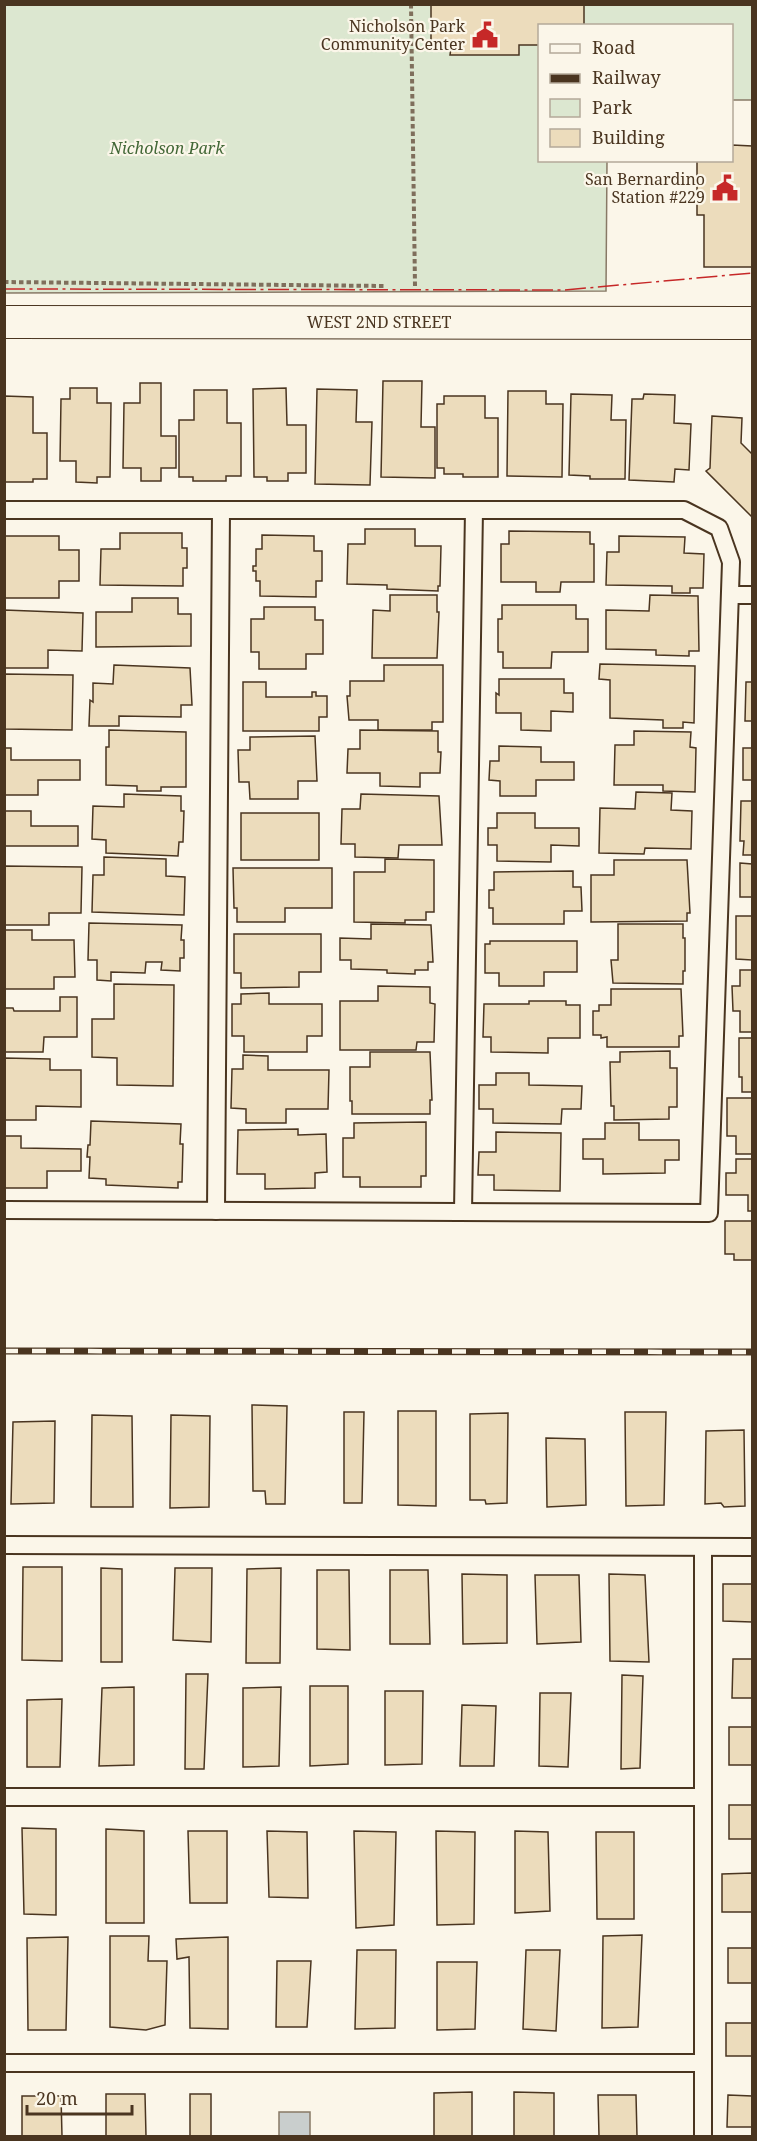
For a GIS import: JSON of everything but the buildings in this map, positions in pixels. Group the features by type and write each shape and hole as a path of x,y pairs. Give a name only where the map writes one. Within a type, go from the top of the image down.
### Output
{"street":[{"name":"WEST 2ND STREET","path":"4,322 753,323"}],"lane":[{"path":"4,510 684,510 720,528 731,562 709,1213 4,1210"},
{"path":"216,1211 221,510"},
{"path":"463,1212 474,510"},
{"path":"731,595 753,595"},
{"path":"4,1545 703,1548 753,1546"},
{"path":"703,1548 703,2136"},
{"path":"4,1797 703,1797"},
{"path":"4,2063 703,2063"}],"path":[{"path":"403,286 415,286 411,4"},
{"path":"4,282 392,286"}],"green space":[{"name":"Nicholson Park","path":"4,5 752,5 752,100 733,100 733,24 538,24 538,162 607,162 606,291 5,293"}],"shaded area":[{"path":"279,2112 310,2112 310,2136 279,2136"}],"railway":[{"path":"4,1351 752,1352"}],"power":[{"path":"4,289 565,290 752,273"}],"place":[{"name":"Nicholson Park Community Center","path":"485,35"},
{"name":"San Bernardino Station #229","path":"725,188"}]}
